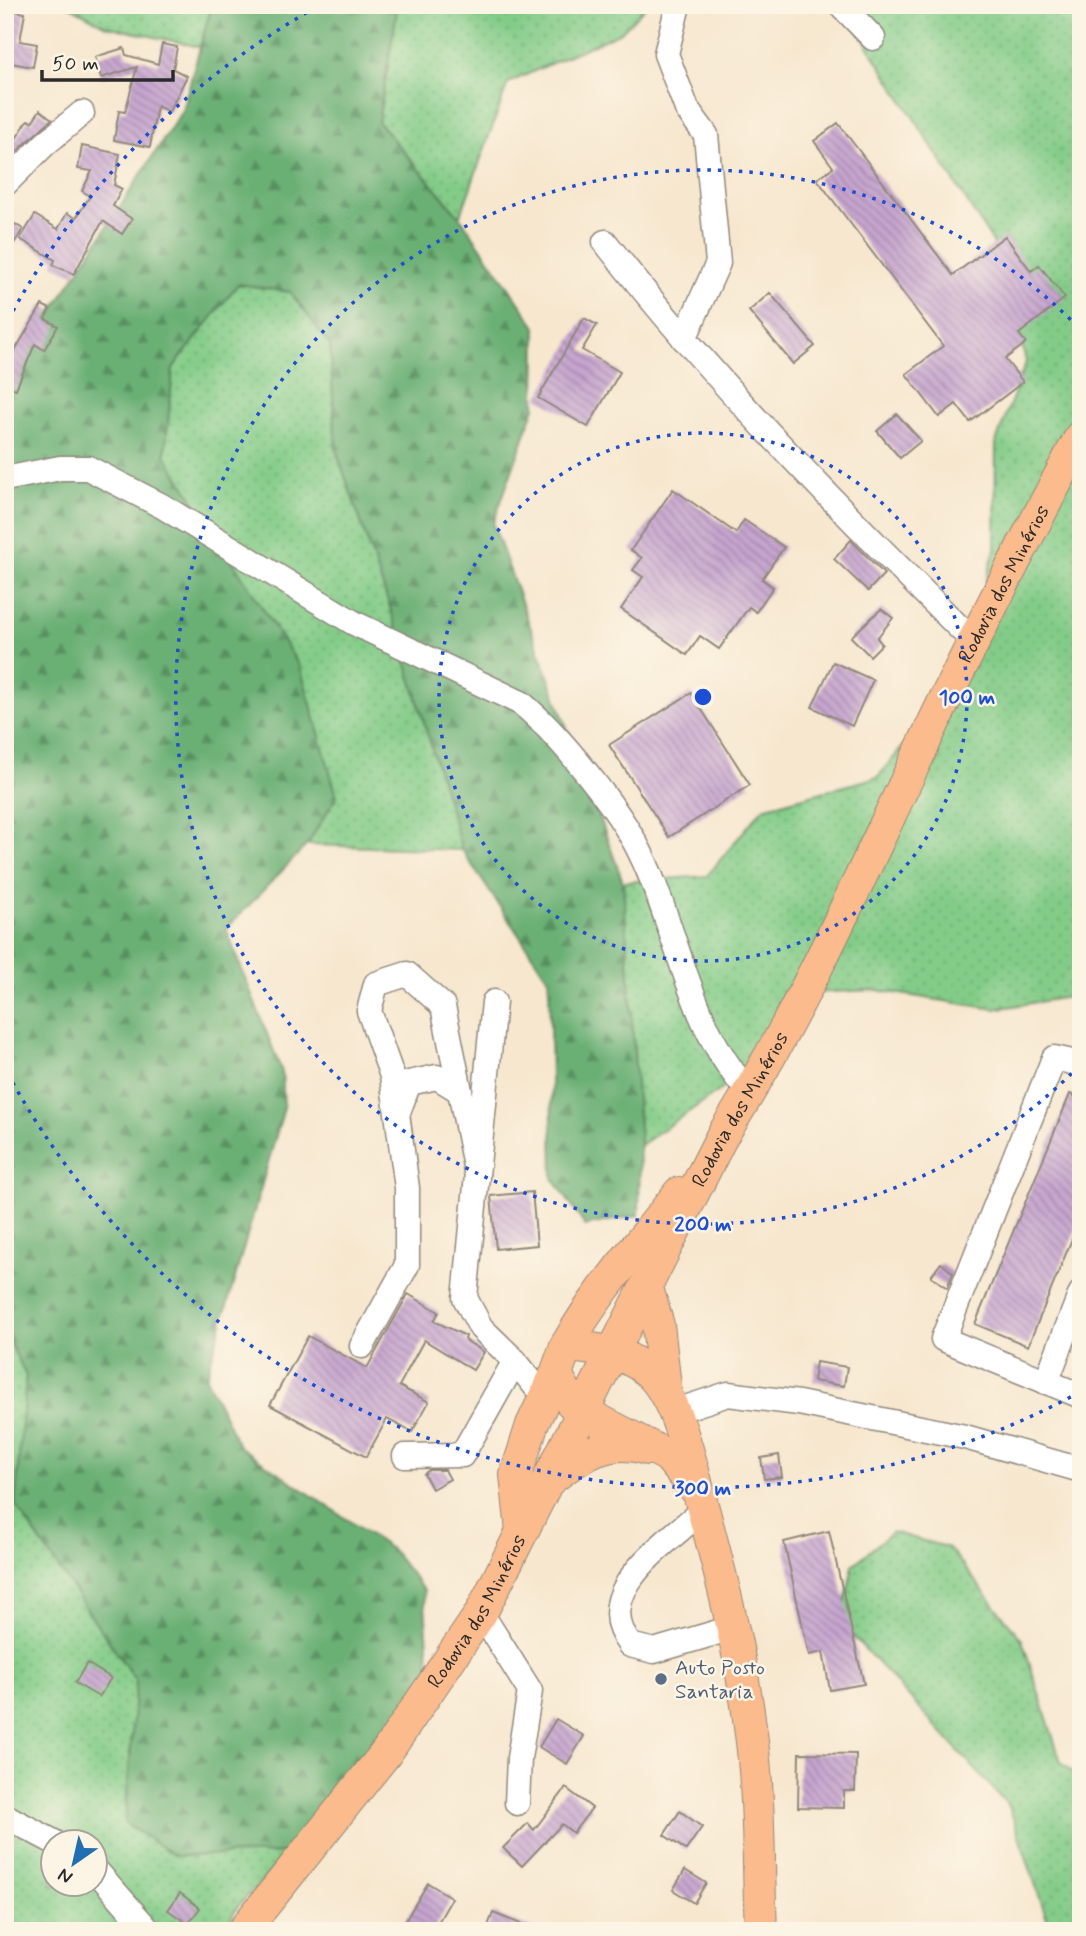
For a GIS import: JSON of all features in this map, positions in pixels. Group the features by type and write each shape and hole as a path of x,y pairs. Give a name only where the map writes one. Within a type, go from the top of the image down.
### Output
{"main road":[{"name":"Rodovia dos Minérios","path":"243,1931 386,1752 481,1613 722,1136 750,1093 850,897 972,640 1081,436"},
{"path":"522,1531 516,1475 556,1373 581,1319 626,1257 722,1136"},
{"path":"647,1288 658,1325 669,1404"},
{"path":"556,1373 615,1352 648,1370 669,1404 684,1438 732,1628 752,1737 761,1931"},
{"path":"556,1373 571,1402 584,1412 668,1456 701,1501"},
{"path":"545,1483 574,1460 612,1446 628,1444 668,1456"}],"street":[{"path":"678,5 666,54 687,109 705,135 718,263 684,339"},
{"path":"841,5 873,38"},
{"path":"5,184 45,144 82,113"},
{"path":"605,242 684,339 897,566 972,640"},
{"path":"5,479 60,468 88,468 156,502 354,623 521,704 544,722 600,792 640,851 718,1053 750,1093"},
{"path":"362,1346 407,1265 407,1188 392,1076 369,1011 376,984 407,974 443,1006 477,1176"},
{"path":"494,1002 465,1298 481,1328 515,1361 556,1373"},
{"path":"1081,1064 1054,1058 943,1339 1081,1396"},
{"path":"397,1115 409,1083 437,1077 460,1091"},
{"path":"1046,1382 1081,1293"},
{"path":"405,1456 462,1455 515,1361"},
{"path":"669,1404 728,1394 799,1403 965,1437 1081,1471"},
{"path":"701,1501 635,1571 621,1595 619,1623 630,1644 654,1651 732,1628"},
{"path":"481,1613 530,1691 517,1803"},
{"path":"5,1816 38,1834"},
{"path":"108,1884 149,1931"}],"green space":[{"path":"67,5 212,5 200,47 106,26"},
{"path":"212,5 398,5 378,122 460,217 536,327 535,407 493,524 623,882 640,1145 639,1215 585,1226 553,1178 549,980 462,850 390,607 336,450 330,345 290,292 238,284 173,368 165,455 300,667 337,796 307,845 226,929 282,1072 284,1108 206,1378 239,1446 392,1550 424,1591 430,1674 288,1853 175,1856 125,1823 136,1681 15,1504 26,1376 5,1332 5,384 182,111"},
{"path":"398,5 647,5 621,32 508,83 460,217 378,122"},
{"path":"837,5 1081,5 1081,995 995,1009 875,990 811,993 738,1078 640,1145 623,882 707,876 763,808 878,777 914,733 979,605 995,549 996,442 1026,362 1001,255 850,18"},
{"path":"238,284 290,292 330,345 336,450 390,607 462,850 307,845 337,796 165,455 173,368"},
{"path":"5,1332 26,1376 15,1504 136,1681 125,1823 175,1856 288,1853 237,1907 223,1931 5,1931"},
{"path":"892,1532 949,1548 1022,1640 1061,1762 1081,1779 1081,1931 1046,1931 1047,1919 1009,1806 841,1623 853,1565"}],"building":[{"path":"5,9 25,13 20,41 37,44 33,67 5,62"},
{"path":"162,44 177,47 173,69 187,76 169,112 157,106 150,147 114,140 119,111 125,112 137,67 101,78 95,57 124,48 126,55 158,64"},
{"path":"40,110 52,119 14,154 8,151 28,120 32,122"},
{"path":"838,123 953,275 1005,236 1031,271 1039,265 1065,298 1019,334 1026,343 1005,359 1023,382 970,422 956,404 939,417 906,374 943,346 817,179 833,167 814,141"},
{"path":"82,146 120,154 114,185 122,189 113,206 132,219 122,234 103,221 74,274 53,265 55,260 20,239 35,215 58,229 67,213 76,218 90,196 82,191 92,171 78,169"},
{"path":"5,218 23,229 5,258"},
{"path":"770,293 815,346 793,364 749,311"},
{"path":"42,305 50,309 45,319 58,326 44,350 35,344 16,389 5,385 5,355 11,357"},
{"path":"584,318 597,325 582,350 620,372 588,427 538,398"},
{"path":"897,414 921,441 900,458 877,431"},
{"path":"673,489 736,533 744,520 784,547 762,579 773,587 756,612 749,607 719,649 700,636 687,655 621,609 643,577 633,570 642,558 631,550"},
{"path":"851,540 884,574 868,591 834,559"},
{"path":"881,609 893,618 877,638 882,644 870,656 851,637"},
{"path":"833,662 873,680 852,726 812,707"},
{"path":"691,693 750,785 669,837 609,745"},
{"path":"1070,1094 1081,1099 1081,1217 1028,1346 975,1324"},
{"path":"532,1192 537,1245 496,1249 491,1196"},
{"path":"941,1263 953,1273 947,1288 931,1276"},
{"path":"408,1294 439,1312 434,1321 466,1336 465,1340 484,1352 473,1370 424,1340 399,1386 429,1402 412,1432 387,1419 366,1457 270,1405 308,1336 367,1368"},
{"path":"816,1362 847,1367 844,1386 813,1381"},
{"path":"779,1455 782,1477 764,1479 761,1458"},
{"path":"429,1470 445,1470 450,1479 432,1489 424,1474"},
{"path":"829,1531 864,1684 830,1690 823,1652 809,1655 784,1542"},
{"path":"87,1663 111,1678 99,1697 75,1683"},
{"path":"556,1719 584,1736 567,1764 539,1747"},
{"path":"799,1753 856,1754 855,1791 844,1791 844,1808 798,1807"},
{"path":"566,1788 592,1808 573,1833 562,1824 522,1866 503,1848 528,1823 534,1830"},
{"path":"680,1811 702,1827 686,1850 664,1835"},
{"path":"685,1870 706,1883 694,1903 673,1890"},
{"path":"428,1883 452,1898 433,1931 410,1931 402,1926"},
{"path":"180,1893 200,1908 188,1924 168,1910"},
{"path":"493,1913 536,1930 536,1931 486,1931"}],"place":[{"name":"Auto Posto Santaria","path":"661,1679"}]}
